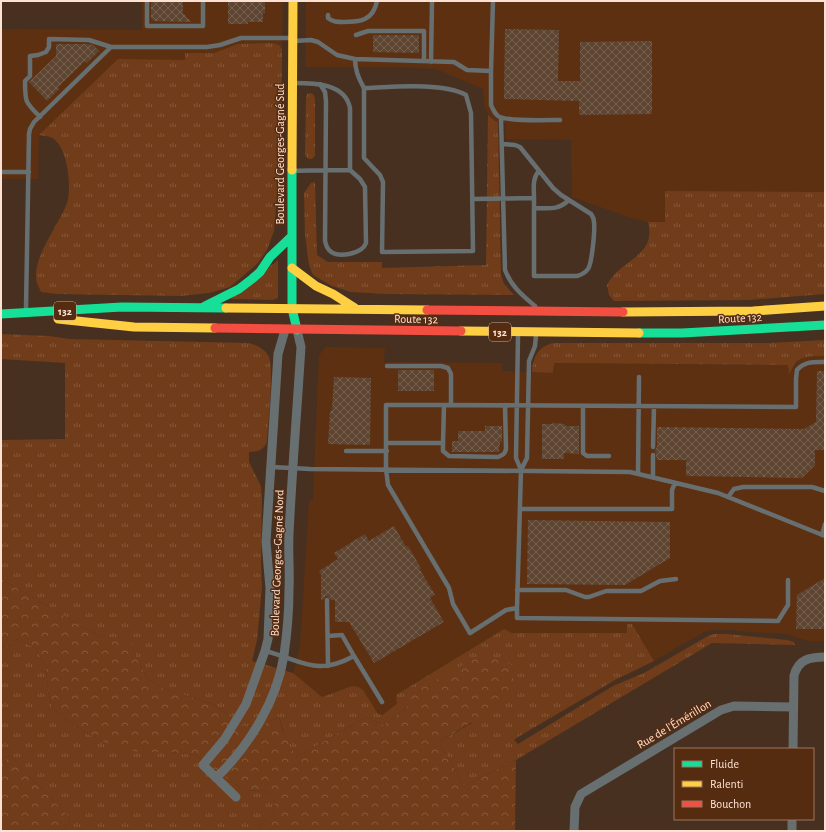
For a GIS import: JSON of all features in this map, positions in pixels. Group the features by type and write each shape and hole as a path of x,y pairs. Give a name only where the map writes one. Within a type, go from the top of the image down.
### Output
{"main road":[{"name":"Boulevard Georges-Gagné Sud","path":"293,1 292,308 297,330"},
{"path":"203,308 239,289 252,279 260,272 270,257 292,236"},
{"path":"292,268 316,286 333,294 355,308"},
{"name":"Route 132","path":"4,314 26,314 122,306 708,312 753,311 825,306"},
{"name":"Boulevard Georges-Gagné Sud","path":"285,330 292,308"},
{"name":"Route 132","path":"26,314 134,327 285,330 704,332 825,325"}],"street":[{"name":"Boulevard Georges-Gagné Nord","path":"285,330 278,354 272,467 266,542 270,588 268,639 246,704 224,740 203,765 216,778 227,768 243,748 263,715 275,687 284,656 289,589 289,536 301,347 297,330"},
{"path":"793,748 794,676 798,665 802,662 810,658 825,657"},
{"name":"Rue de l'Émérillon","path":"574,831 575,807 578,798 584,791 726,708 734,706 793,707"},
{"path":"216,778 236,797"},
{"path":"792,820 792,831"}],"lane":[{"path":"147,1 147,26 203,26 203,1"},
{"path":"328,15 328,18 334,22 362,21 373,12 377,1"},
{"path":"431,62 432,1"},
{"path":"493,1 491,105 496,114 501,118 507,119 560,120"},
{"path":"356,35 368,31 424,31 424,62"},
{"path":"40,117 30,107 25,98 25,81 30,76 30,56 46,52 49,47 49,39 92,40 112,47 207,47 220,45 241,38 311,40 318,42 337,55 355,59 454,62 467,70 491,71"},
{"path":"26,314 30,129 32,124 112,47"},
{"path":"355,59 358,77 364,88 364,158 380,175 383,182 382,252 473,251 471,113 466,95 451,89 437,87 364,88"},
{"path":"293,83 320,84 329,87 346,98 349,104 350,170"},
{"path":"293,171 326,170 350,170 360,179 365,187 367,240 363,249 356,253 350,254 332,253 326,246 326,170 326,95 320,84"},
{"path":"501,118 505,270 507,276 516,289 542,311"},
{"path":"502,144 515,144 520,147 553,188 590,214 594,221 590,263 585,272 577,276 534,276 534,182 536,174 539,171"},
{"path":"1,172 29,172"},
{"path":"472,198 534,198"},
{"path":"534,208 558,208 569,200"},
{"path":"518,332 516,458 521,470 517,618 778,621 788,605 788,580"},
{"path":"521,470 527,458 529,361 535,346 536,332"},
{"path":"517,608 506,610 470,633 453,604 450,588 388,485 386,469 386,405 796,407 796,379 798,370 806,363 825,362"},
{"path":"387,366 441,366 448,368 452,378 451,405"},
{"path":"638,473 639,377"},
{"path":"444,405 443,451 449,456 498,457 505,453 506,449 505,405"},
{"path":"582,406 583,452 586,456 609,456"},
{"path":"653,447 654,406"},
{"path":"387,443 443,443"},
{"path":"346,451 387,451"},
{"path":"653,455 653,477"},
{"path":"272,467 630,472 718,493 823,536 825,524"},
{"path":"520,509 672,509 672,490 675,482"},
{"path":"728,497 734,490 743,487 812,487 825,491"},
{"path":"517,590 566,590 589,597 606,591 641,591 660,581 676,579"},
{"path":"327,600 328,666"},
{"path":"328,636 342,635 382,702"},
{"path":"265,651 314,667 341,663 354,656"}],"shaded area":[{"path":"142,1 283,1 282,49 279,45 238,44 214,53 185,53 185,60 39,135 38,179 1,179 1,29 142,30"},
{"path":"306,1 825,1 825,192 665,191 665,222 648,222 631,218 572,197 571,140 506,139 506,124 495,121 488,114 484,105 483,89 436,69 401,67 305,67"},
{"path":"325,347 385,348 384,362 502,363 502,371 553,373 554,363 788,365 788,372 791,371 798,361 804,357 825,356 825,641 808,641 786,634 734,630 711,630 704,632 654,661 632,624 627,625 627,633 512,633 504,629 382,715 378,714 373,707 345,688 322,697 293,673 300,646 309,501 313,500 319,356"}],"green space":[{"path":"271,43 279,45 282,49 281,160 274,231 267,250 258,263 230,287 209,293 181,296 57,294 41,292 37,283 36,274 38,264 41,253 67,203 69,179 66,160 59,144 52,138 39,135 118,59 185,60 185,53 214,53 238,44"},
{"path":"311,93 315,98 315,156 310,159 307,158 305,154 306,98 307,94"},
{"path":"488,115 498,122 501,275 504,284 514,295 386,294 351,292 332,286 313,275 309,265 305,234 304,193 311,183 315,182 317,255 328,262 382,262 382,268 486,265"},
{"path":"665,191 825,192 825,294 748,300 614,301 609,295 607,285 613,276 636,257 647,243 649,234 648,222 665,222"},
{"path":"278,260 278,298 273,300 230,299"},
{"path":"1,334 49,336 69,339 249,343 265,352 269,357 271,373 267,442 260,450 249,452 249,462 261,486 262,498 262,587 257,640 252,661 293,673 322,697 352,686 358,687 363,690 378,714 382,715 397,704 396,695 504,629 512,633 627,633 627,624 632,624 654,661 615,680 518,737 514,740 518,744 613,686 644,673 708,636 714,634 727,634 787,640 794,642 795,645 712,643 516,760 464,786 439,742 472,723 408,706 384,725 366,717 297,757 287,743 279,717 264,724 246,727 210,703 164,689 148,679 136,657 131,640 102,638 1,579 1,440 65,439 65,363 1,359"},
{"path":"825,340 825,356 800,359 794,365 789,374 788,365 560,363 554,363 553,373 532,372 537,353 544,347 553,343 769,343"},
{"path":"1,579 102,638 131,639 136,657 148,679 164,689 210,703 246,727 264,724 279,717 286,738 297,757 366,717 384,725 408,706 406,697 475,658 498,659 512,665 514,687 510,699 439,742 464,786 516,760 515,831 257,831 274,810 274,797 265,791 243,790 195,755 170,752 140,752 120,748 95,738 70,723 52,707 48,692 46,666 35,648 17,639 9,646 1,647"},
{"path":"17,639 35,648 46,666 48,692 52,707 70,723 95,738 170,752 195,755 243,790 265,791 274,797 274,810 272,814 263,822 257,831 65,831 70,818 9,755 1,770 1,647 9,646"},
{"path":"9,755 70,818 65,831 1,831 1,770"}],"building":[{"path":"151,1 183,1 183,13 191,22 154,21 151,18"},
{"path":"228,1 265,1 265,14 263,13 263,22 228,24"},
{"path":"505,29 559,30 558,81 580,81 580,42 652,41 652,114 579,115 579,101 504,99"},
{"path":"373,35 419,35 419,53 373,52"},
{"path":"56,44 89,44 93,45 99,51 87,63 85,61 58,87 59,89 47,101 29,82 56,56"},
{"path":"398,370 434,370 434,391 398,391"},
{"path":"817,371 825,371 825,450 815,450 815,465 802,478 686,476 686,460 657,460 655,450 657,447 657,427 804,429 816,422"},
{"path":"334,377 371,378 370,445 328,444"},
{"path":"542,424 565,424 565,426 579,426 579,454 564,453 564,459 542,459"},
{"path":"485,426 502,426 502,442 500,442 499,452 452,452 452,441 458,441 458,431 485,431"},
{"path":"528,520 670,522 670,558 625,585 527,584"},
{"path":"394,526 406,547 408,546 421,568 420,570 435,595 430,598 444,622 374,663 349,622 335,622 335,600 331,600 327,596 321,600 321,575 319,571 338,559 334,553 365,534 369,541"},
{"path":"825,578 825,629 796,629 797,595"}],"traffic: fast":[{"path":"292,170 292,308 297,330"},
{"path":"205,306 239,289 252,279 260,272 270,257 292,236"},
{"path":"1,314 122,307 226,308"},
{"path":"639,333 682,333 825,325"}],"traffic: slow":[{"path":"292,170 293,1"},
{"path":"292,268 316,286 333,294 355,308"},
{"path":"623,312 753,311 825,306"},
{"path":"226,308 427,310"},
{"path":"58,319 134,327 215,328"},
{"path":"461,331 639,333"}],"traffic: jam":[{"path":"427,310 623,312"},
{"path":"215,328 461,331"}]}
